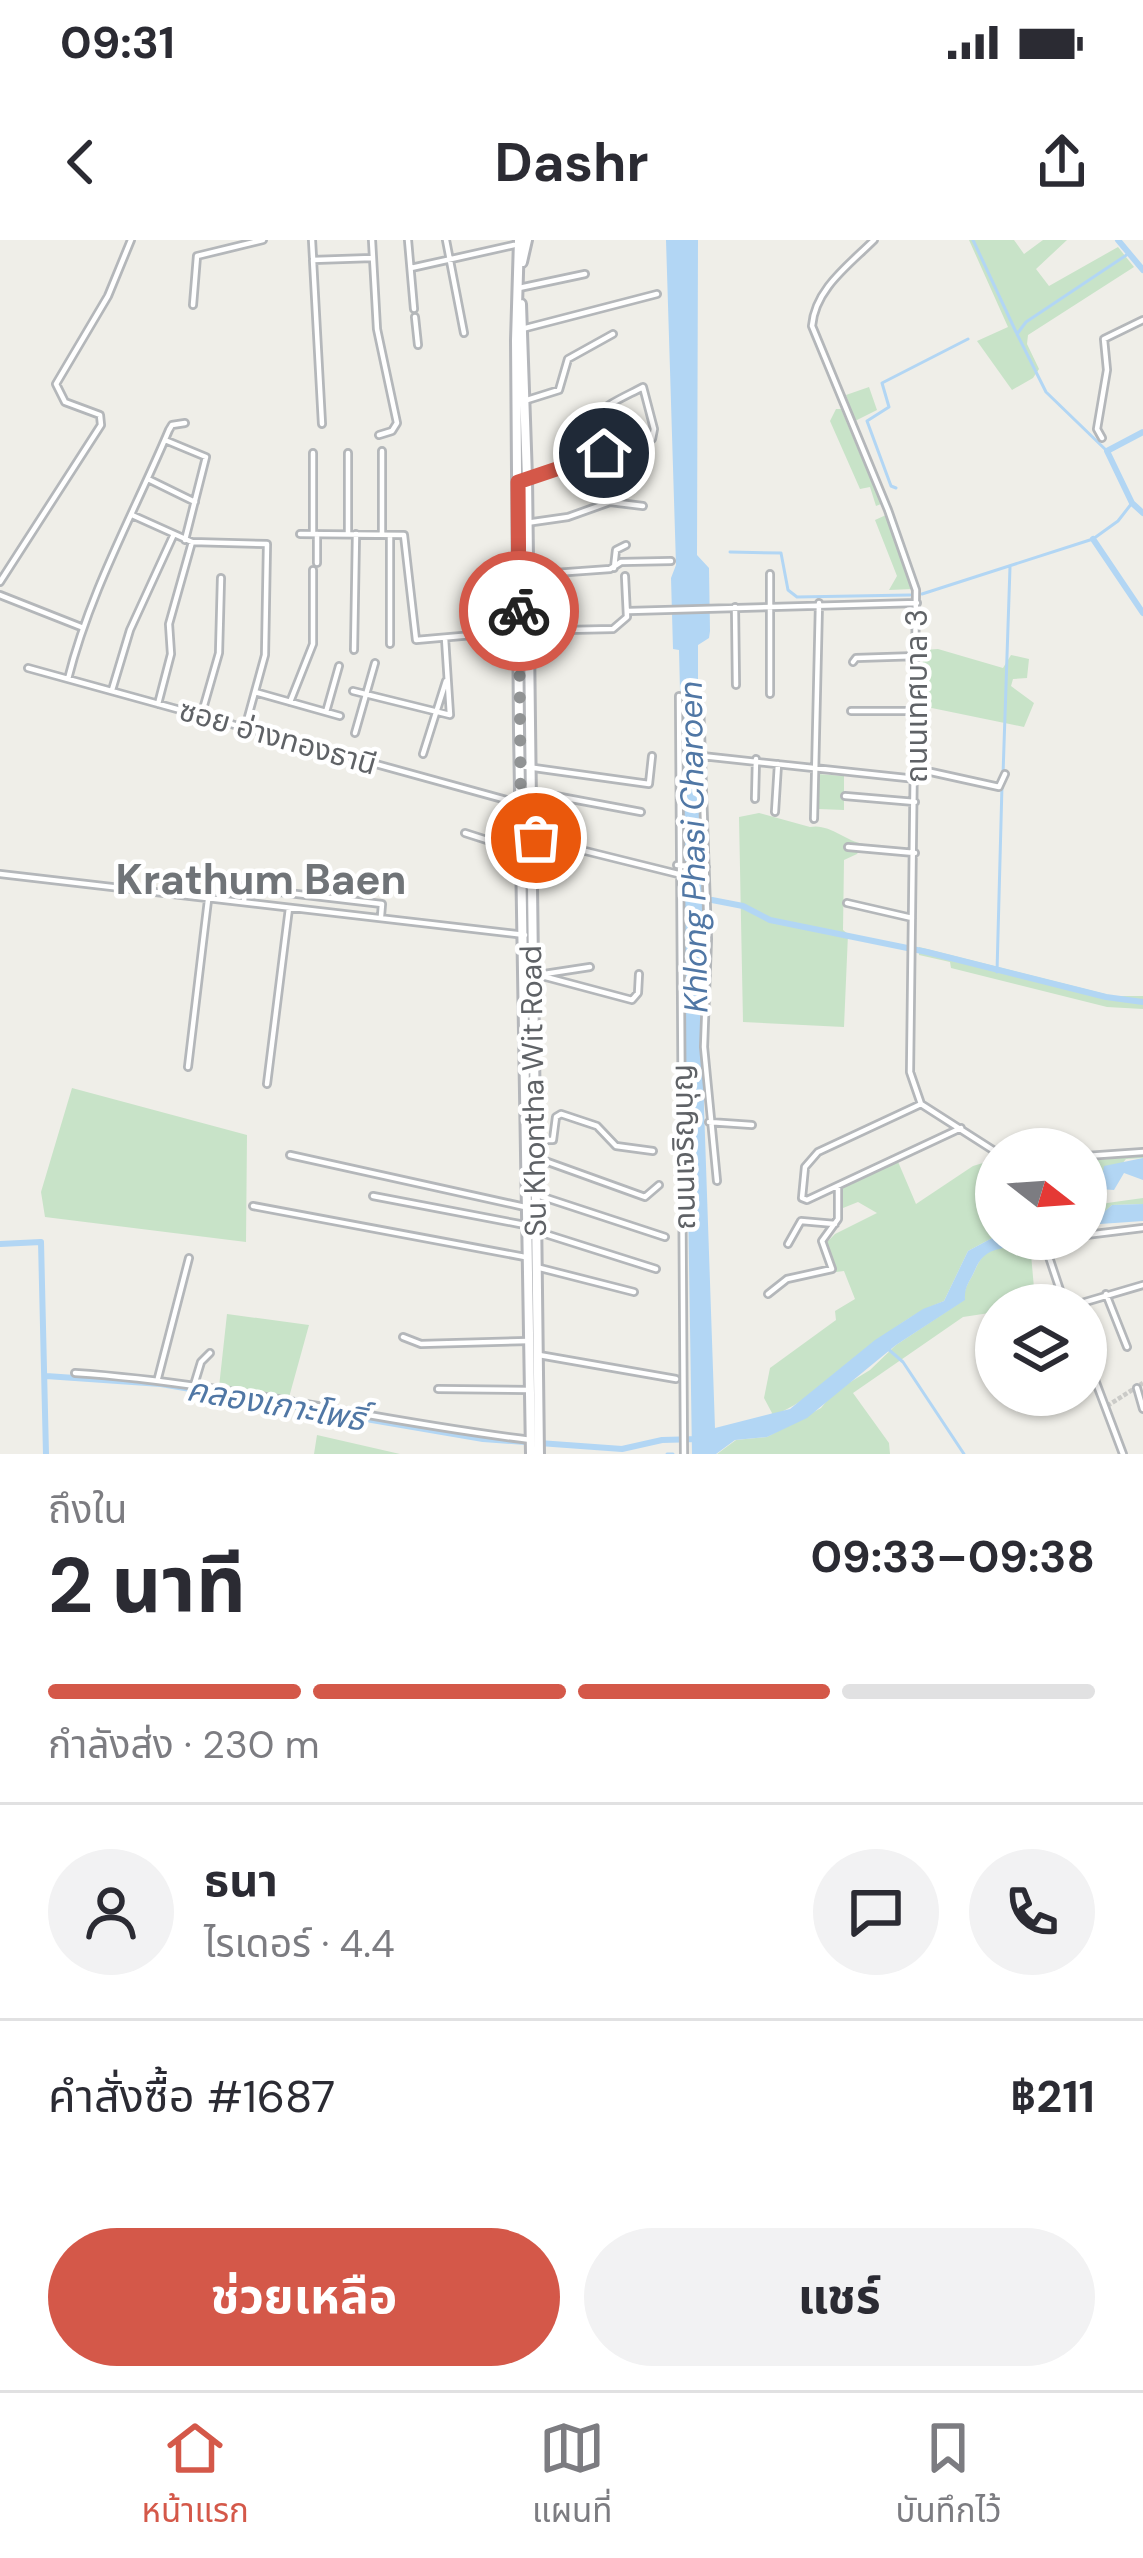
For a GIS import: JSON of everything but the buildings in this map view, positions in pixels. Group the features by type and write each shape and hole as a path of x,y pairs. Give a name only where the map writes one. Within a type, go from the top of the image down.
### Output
{"main road":[{"name":"Su Khontha Wit Road","path":"519,249 527,1207 533,1228 528,1258 535,1454"},
{"name":"Su Khontha Wit Road","path":"520,329 521,442"},
{"name":"Su Khontha Wit Road","path":"522,480 527,575 524,631"},
{"name":"Su Khontha Wit Road","path":"524,766 528,791 524,806"},
{"name":"Su Khontha Wit Road","path":"525,836 521,851 531,976 535,1454"}],"street":[{"path":"0,582 101,425 100,415 70,406 56,388 108,296 130,240"},
{"path":"194,305 197,256 263,240"},
{"path":"312,240 322,424"},
{"path":"372,240 377,329 397,423 392,431 379,435"},
{"path":"409,240 414,309"},
{"path":"446,240 464,332"},
{"name":"ถนนเทศบาล 3","path":"874,240 820,296 812,326 913,579 918,656 910,1072 921,1104"},
{"path":"411,268 519,249"},
{"path":"313,260 372,258"},
{"path":"519,292 585,274"},
{"path":"520,329 657,294"},
{"path":"415,317 418,346"},
{"path":"1102,438 1097,429 1107,370 1104,337 1143,320"},
{"path":"524,401 559,390 568,359 613,334"},
{"path":"522,480 652,439 655,429 643,387 596,414 589,429 589,456"},
{"path":"68,679 81,627 165,440 172,425 185,423"},
{"path":"158,704 171,654 170,624 204,454 165,440"},
{"path":"382,451 390,644"},
{"path":"348,452 348,534"},
{"path":"290,702 313,644 313,453"},
{"path":"148,479 195,502"},
{"path":"526,523 568,517 610,502 643,506"},
{"path":"132,514 189,541 268,544 266,646 245,728"},
{"path":"111,691 130,630 174,534"},
{"path":"301,534 407,538 416,640 613,629 625,622 626,576"},
{"path":"354,650 356,534"},
{"path":"614,568 616,550 626,545"},
{"path":"527,575 614,568 621,562 671,561"},
{"path":"770,574 770,694"},
{"path":"202,716 219,653 221,578"},
{"path":"0,595 81,627"},
{"path":"814,819 819,603"},
{"path":"626,611 916,603"},
{"path":"735,605 736,685"},
{"path":"352,691 451,714 445,638"},
{"path":"853,662 856,658 918,656"},
{"path":"356,733 374,663"},
{"path":"326,712 339,667"},
{"name":"ซอย อ่างทองธานี","path":"28,668 524,806"},
{"path":"423,754 448,676"},
{"path":"255,692 340,716"},
{"name":"ถนนเจริญบุญ","path":"679,696 684,1454"},
{"path":"700,704 709,957 704,1047 717,1181"},
{"path":"851,711 917,711"},
{"path":"524,766 649,784 652,756"},
{"path":"702,756 756,759 814,770 916,776 931,772 999,788 1005,775"},
{"path":"755,800 756,759"},
{"path":"775,812 778,763"},
{"path":"528,791 640,812"},
{"path":"845,796 915,802"},
{"path":"465,832 521,851"},
{"path":"525,836 678,874"},
{"path":"848,847 915,853"},
{"path":"679,865 705,867"},
{"path":"0,874 526,936"},
{"path":"226,880 245,888 382,904 381,918"},
{"path":"244,902 245,888"},
{"path":"188,1067 208,898"},
{"path":"847,903 914,918"},
{"path":"267,1084 289,908"},
{"path":"531,976 590,967"},
{"path":"542,976 632,1000 638,993 639,974"},
{"path":"961,1129 838,1188 803,1199 805,1168 812,1156 921,1104 961,1129 975,1138"},
{"path":"533,1139 553,1140 556,1117 561,1114 597,1126 616,1145 653,1151"},
{"path":"710,1122 752,1125"},
{"path":"1107,1154 1143,1151"},
{"path":"290,1155 527,1207"},
{"path":"534,1157 645,1197 659,1185"},
{"path":"768,1294 787,1279 832,1270 822,1240 840,1215 838,1188"},
{"path":"534,1194 665,1237"},
{"path":"373,1196 533,1228 656,1269"},
{"path":"253,1206 528,1258"},
{"path":"788,1244 801,1221 835,1224"},
{"path":"1107,1232 1143,1228"},
{"path":"158,1378 189,1258"},
{"path":"536,1267 634,1292"},
{"path":"1107,1294 1143,1285"},
{"path":"1107,1297 1127,1347"},
{"path":"403,1337 422,1344 529,1341"},
{"path":"194,1386 201,1362 210,1353"},
{"path":"537,1355 676,1379"},
{"path":"75,1373 158,1378 441,1430 531,1440"},
{"path":"1137,1388 1143,1408"},
{"path":"438,1389 530,1390"},
{"path":"1107,1412 1123,1454"}],"green space":[{"path":"969,240 1014,240 1024,254 1043,240 1067,240 1036,269 1049,286 1118,247 1134,267 1028,335 1027,344 1039,369 1012,390 977,341 1008,327"},
{"path":"869,387 877,410 855,421 846,395"},
{"path":"836,409 841,409 881,504 876,506 870,487 860,489 830,421"},
{"path":"886,515 912,589 889,590 897,576 875,520"},
{"path":"938,649 1003,668 1011,655 1029,659 1027,678 1013,679 1011,686 1034,703 1024,727 922,706 923,650"},
{"path":"818,774 844,776 844,810 819,809"},
{"path":"759,813 824,828 864,844 844,860 843,930 848,934 844,1027 743,1022 739,817"},
{"path":"919,947 1113,996 1143,996 1143,1009 1107,1007 951,968 950,962 919,955"},
{"path":"72,1088 247,1135 246,1242 45,1217 41,1192"},
{"path":"1143,1153 1143,1158 1126,1159 1107,1182 1107,1157"},
{"path":"896,1157 916,1204 975,1165 975,1247 968,1251 944,1301 897,1326 815,1391 770,1417 764,1398 770,1368 836,1320 835,1311 855,1299 844,1271 836,1272 826,1243 877,1213 858,1202 843,1208 836,1185"},
{"path":"1143,1198 1143,1204 1107,1209 1107,1203"},
{"path":"980,1260 1032,1260 1034,1284 975,1284 975,1315 963,1317 853,1393 889,1443 890,1454 717,1454 736,1440 767,1437 821,1408 834,1392 870,1370 896,1345 964,1300"},
{"path":"227,1314 309,1325 288,1401 219,1387"},
{"path":"317,1435 400,1454 314,1454"}],"water":[{"name":"Khlong Phasi Charoen","path":"666,240 698,240 697,555 709,568 710,631 709,638 698,645 698,775 715,1428 790,1409 875,1340 944,1301 968,1251 975,1247 975,1260 980,1260 965,1300 896,1345 807,1418 767,1437 735,1440 716,1454 692,1454 680,691 679,650 673,649 671,578 676,565"},
{"path":"1143,1158 1143,1180 1124,1173 1114,1190 1107,1190 1107,1165"},
{"path":"1143,1204 1143,1221 1107,1224 1107,1209"}],"waterway":[{"path":"973,240 1016,332"},
{"path":"1118,240 1143,270"},
{"path":"1107,451 1046,392 1017,334 1026,322 1128,254"},
{"path":"896,488 891,486 867,421 889,407 882,383 968,339"},
{"path":"1143,432 1107,451 1132,503 1143,513"},
{"path":"922,594 1093,539 1118,521 1132,503"},
{"path":"1093,539 1143,613"},
{"path":"730,552 781,553 788,590 797,597 910,595"},
{"path":"1003,775 1010,567"},
{"path":"997,972 1002,785"},
{"name":"Khlong Phasi Charoen","path":"712,900 743,906 770,920 1143,1002"},
{"name":"คลองเกาะโพธิ์","path":"0,1244 41,1242 46,1454"},
{"path":"888,1349 903,1362 964,1454"},
{"name":"คลองเกาะโพธิ์","path":"46,1376 161,1384 483,1439 622,1449 662,1440 699,1439"},
{"path":"667,1454 673,1454"}],"tunnel":[{"path":"1107,1406 1143,1383"}],"way so far":[{"path":"519,611 521,835 536,838"}],"district":[{"name":"Krathum Baen","path":"261,879"}],"route":[{"path":"519,611 518,482 604,453"}]}
